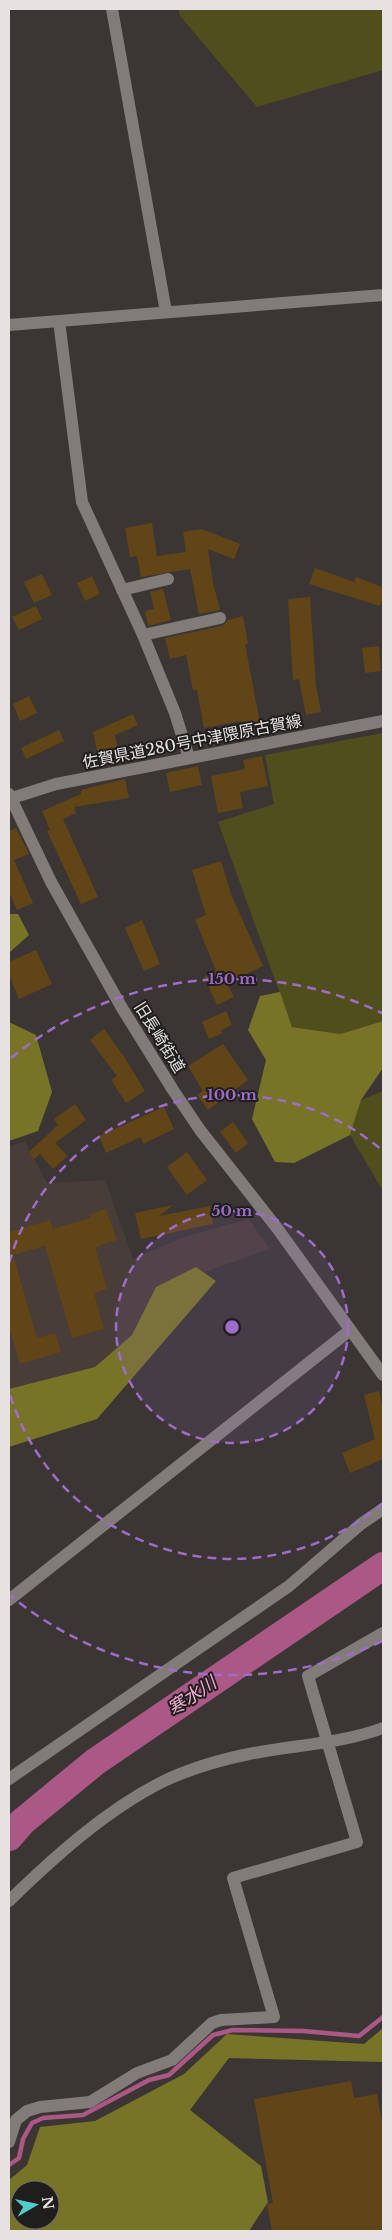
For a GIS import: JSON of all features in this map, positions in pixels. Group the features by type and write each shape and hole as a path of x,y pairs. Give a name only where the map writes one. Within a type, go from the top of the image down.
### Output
{"street":[{"path":"112,9 166,312"},
{"path":"9,325 383,295"},
{"path":"59,321 82,502 143,635 174,713 189,758"},
{"path":"122,590 168,579"},
{"path":"143,635 220,618"},
{"name":"佐賀県道280号中津隈原古賀線","path":"9,797 56,784 383,721"},
{"name":"旧長崎街道","path":"9,797 51,882 122,1008 173,1090 200,1130 277,1228 383,1375"},
{"path":"9,1600 350,1331"},
{"path":"9,1779 289,1586 361,1524 383,1510"},
{"path":"9,2142 16,2120 28,2111 90,2102 136,2073 172,2060 212,2023 222,2020 274,2017 233,1878 358,1842 308,1676 383,1633"},
{"path":"9,1901 43,1868 111,1814 162,1782 199,1767 248,1754 328,1742 383,1728"}],"shaded area":[{"path":"178,9 383,9 383,70 257,107 180,16"},
{"path":"383,733 383,1021 340,1034 292,1027 218,822 274,804 265,755"},
{"path":"9,914 18,914 29,935 9,953"},
{"path":"280,992 292,1027 340,1034 383,1021 383,1068 361,1100 350,1135 294,1163 275,1162 252,1119 266,1060 248,1030 260,996"},
{"path":"9,1022 36,1035 52,1092 38,1131 9,1141"},
{"path":"383,1091 383,1191 350,1135 361,1100"},
{"path":"25,1141 47,1183 105,1180 133,1259 186,1236 249,1219 270,1249 190,1277 101,1376 9,1401 9,1147"},
{"path":"196,1267 216,1281 97,1419 9,1447 9,1389 95,1367 132,1335 156,1287"},
{"path":"383,2028 383,2062 229,2058 190,2110 261,2166 268,2202 249,2231 9,2231 9,2180 27,2165 40,2127 95,2121 184,2074 227,2034 364,2044"}],"building":[{"path":"152,523 157,556 186,552 183,532 202,529 240,544 234,559 208,549 213,583 220,610 199,614 190,569 141,577 137,556 130,557 125,528"},
{"path":"315,568 354,582 356,577 383,587 380,606 309,584"},
{"path":"42,574 52,595 34,603 24,582"},
{"path":"92,576 100,594 85,601 77,583"},
{"path":"163,589 171,620 148,626 145,611 154,609 150,592"},
{"path":"310,597 316,686 321,712 306,715 299,679 293,680 288,599"},
{"path":"36,606 42,619 19,630 12,617"},
{"path":"243,616 248,644 245,644 261,728 243,731 241,721 204,728 197,690 193,690 186,655 170,659 165,638 222,626 228,620"},
{"path":"379,646 381,671 365,673 362,648"},
{"path":"29,696 37,713 20,721 13,704"},
{"path":"133,714 138,725 115,735 119,754 99,758 93,732"},
{"path":"59,730 64,741 26,759 21,748"},
{"path":"262,756 268,786 240,792 243,808 218,813 211,776 245,769 243,760"},
{"path":"198,766 202,785 170,792 166,773"},
{"path":"125,779 129,798 74,807 76,813 63,819 98,897 81,904 47,831 50,830 42,811 81,794 81,790"},
{"path":"16,828 29,854 14,860 33,903 17,910 9,892 9,831"},
{"path":"221,861 231,894 263,966 227,983 234,997 217,1005 204,977 216,971 195,919 206,915 192,870"},
{"path":"142,920 160,964 144,971 125,928"},
{"path":"36,950 52,984 19,999 9,975 9,962"},
{"path":"226,1011 232,1025 221,1030 223,1033 209,1039 202,1022"},
{"path":"104,1029 123,1055 145,1091 126,1103 111,1080 117,1076 90,1040"},
{"path":"223,1044 248,1080 208,1110 197,1095 203,1091 188,1066"},
{"path":"75,1104 86,1120 55,1143 68,1156 53,1169 40,1154 34,1159 29,1152 58,1125 54,1119"},
{"path":"164,1107 174,1129 143,1144 141,1137 106,1153 99,1136"},
{"path":"233,1122 248,1143 236,1153 220,1132"},
{"path":"187,1152 207,1180 187,1195 167,1167"},
{"path":"173,1205 159,1216 210,1206 213,1224 141,1239 135,1213"},
{"path":"106,1209 117,1240 95,1247 107,1289 94,1293 104,1329 72,1338 45,1246 13,1255 37,1338 55,1333 61,1352 20,1364 9,1326 9,1232 50,1220 53,1229 91,1218 90,1214"},
{"path":"379,1391 383,1410 383,1459 350,1473 342,1453 375,1439 364,1395"},
{"path":"351,2081 354,2098 377,2094 383,2128 383,2231 272,2231 267,2204 273,2203 254,2099"}],"waterway":[{"name":"寒水川","path":"9,1837 22,1822 95,1762 383,1566"},
{"path":"9,2165 19,2158 23,2139 32,2123 43,2118 83,2115 149,2080 169,2075 213,2035 233,2030 303,2031 359,2036 383,2017"}]}
